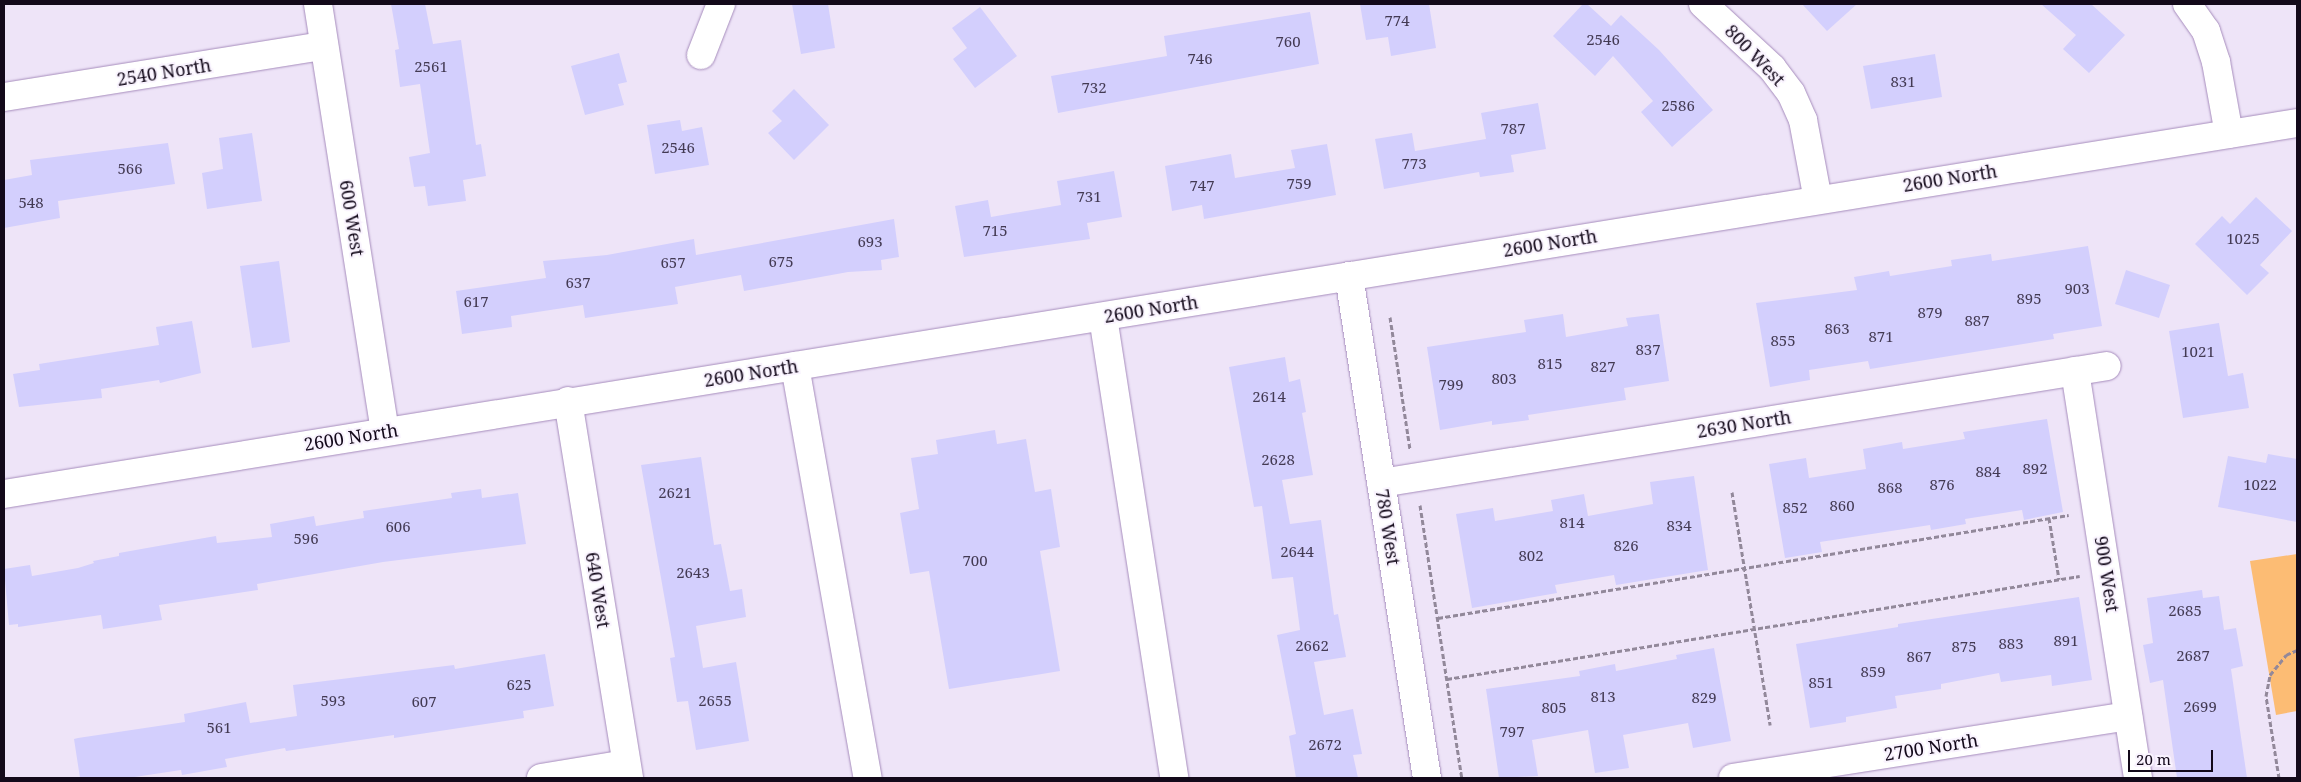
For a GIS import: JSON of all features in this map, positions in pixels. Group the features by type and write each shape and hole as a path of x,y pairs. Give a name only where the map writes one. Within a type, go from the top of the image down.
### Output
{"street":[{"name":"600 West","path":"318,4 385,431"},
{"path":"700,55 721,4"},
{"name":"800 West","path":"1703,4 1772,68 1791,93 1803,120 1818,200"},
{"path":"2187,4 2206,31 2216,62 2228,134"},
{"name":"2540 North","path":"4,97 324,46"},
{"name":"2600 North","path":"4,494 568,401 1103,317 2297,123"},
{"name":"780 West","path":"1349,276 1427,778"},
{"path":"1103,317 1174,778"},
{"path":"795,366 868,778"},
{"name":"2630 North","path":"1381,483 2107,366"},
{"name":"900 West","path":"2075,371 2138,778"},
{"name":"640 West","path":"568,401 628,771"},
{"name":"2700 North","path":"1733,778 1811,772 2128,716"},
{"path":"540,778 628,771"}],"path":[{"path":"1390,316 1410,448"},
{"path":"1732,492 1770,725"},
{"path":"1420,504 1462,778"},
{"path":"1438,618 2076,514"},
{"path":"2049,518 2059,579"},
{"path":"1447,679 2088,574"},
{"path":"2279,778 2266,696 2270,675 2286,655 2297,650"}],"shaded area":[{"path":"2297,554 2297,711 2276,715 2250,561"}],"building":[{"path":"391,4 425,4 433,44 461,40 476,145 481,144 486,176 463,180 466,201 428,206 425,186 414,187 409,157 430,153 420,84 400,87 395,50 399,49"},
{"path":"792,4 828,4 835,48 801,54"},
{"path":"1360,4 1429,4 1436,48 1391,56 1388,37 1366,40"},
{"path":"1583,4 1587,4 1611,26 1621,15 1659,50 1713,110 1672,147 1641,112 1653,101 1613,56 1595,76 1553,36"},
{"path":"1802,4 1857,4 1827,31"},
{"path":"2041,4 2091,4 2125,35 2089,73 2063,49 2076,35"},
{"path":"980,7 1017,56 975,88 953,59 967,48 952,28"},
{"path":"1310,12 1319,64 1058,113 1051,76 1167,56 1164,36"},
{"path":"619,53 627,82 618,84 624,105 585,115 571,66"},
{"path":"1935,54 1942,97 1871,109 1863,66"},
{"path":"794,89 829,125 794,160 768,133 782,121 772,111"},
{"path":"1538,103 1546,149 1511,155 1514,172 1480,177 1479,172 1384,189 1375,139 1412,133 1415,151 1486,139 1481,113"},
{"path":"680,120 682,131 702,127 709,165 655,174 647,125"},
{"path":"252,133 262,201 207,209 202,173 223,169 219,138"},
{"path":"168,143 175,184 58,201 60,218 4,228 4,180 32,175 30,160"},
{"path":"1327,144 1336,195 1204,219 1202,205 1172,211 1165,166 1231,154 1235,178 1295,168 1291,150"},
{"path":"1114,171 1122,217 1087,223 1090,239 964,257 955,206 988,200 991,217 1061,205 1057,181"},
{"path":"2256,197 2292,231 2260,265 2269,273 2247,295 2195,244 2222,216 2230,224"},
{"path":"894,219 899,257 881,260 882,270 848,272 744,291 741,275 675,287 678,304 585,318 583,305 511,316 512,327 462,334 456,291 546,278 543,261 607,255 694,239 696,255"},
{"path":"2088,246 2102,326 2053,334 2054,339 1870,369 1868,361 1809,370 1810,380 1770,387 1756,303 1857,290 1854,277 1889,271 1890,276 1952,266 1951,260 1991,254 1992,261"},
{"path":"279,261 290,342 252,348 240,266"},
{"path":"2126,270 2170,285 2159,318 2115,304"},
{"path":"1563,314 1566,337 1628,326 1626,318 1659,314 1669,381 1624,388 1626,400 1528,415 1529,420 1492,425 1492,421 1440,430 1427,347 1526,332 1524,320"},
{"path":"192,321 201,373 160,383 159,380 101,389 102,398 19,407 13,374 40,370 39,364 159,345 156,327"},
{"path":"2219,323 2228,376 2243,373 2249,408 2183,418 2169,331"},
{"path":"1285,357 1289,382 1300,379 1306,412 1302,413 1313,475 1282,480 1290,524 1321,520 1334,615 1338,614 1346,657 1314,662 1324,715 1353,709 1362,754 1353,755 1358,778 1296,778 1289,736 1296,734 1277,635 1300,630 1293,577 1272,579 1262,506 1254,507 1229,367"},
{"path":"2047,419 2063,512 2024,520 2022,510 1965,519 1966,524 1931,530 1930,525 1820,542 1822,552 1785,558 1769,464 1806,458 1809,478 1866,469 1863,449 1902,442 1903,449 1965,439 1963,432"},
{"path":"995,430 997,444 1026,439 1035,492 1051,489 1060,547 1040,551 1060,671 949,689 929,571 910,574 900,513 919,509 911,458 938,454 936,440"},
{"path":"2268,454 2297,459 2297,522 2218,507 2228,456 2266,463"},
{"path":"701,457 714,545 721,544 730,591 742,589 746,617 696,626 703,668 736,662 749,741 696,750 688,701 677,702 670,658 675,657 641,465"},
{"path":"1694,476 1708,570 1616,585 1614,575 1555,585 1557,593 1472,608 1456,514 1493,508 1495,521 1553,511 1551,500 1584,494 1588,516 1653,504 1650,482"},
{"path":"481,489 482,498 518,493 526,544 383,562 257,584 258,590 159,605 162,620 103,629 101,615 18,627 18,624 9,625 4,569 30,565 32,576 78,568 94,563 93,561 119,556 119,553 216,536 217,543 272,537 270,524 314,516 316,526 364,518 363,511 452,498 451,493"},
{"path":"2202,590 2203,598 2219,596 2224,630 2236,628 2243,666 2231,669 2247,778 2177,778 2163,680 2150,683 2143,645 2153,643 2147,598"},
{"path":"2079,597 2092,680 2052,686 2051,675 2001,682 1999,673 1941,684 1941,689 1895,696 1897,708 1846,717 1846,722 1810,728 1796,644 1898,627 1898,624"},
{"path":"1714,648 1731,741 1693,748 1688,723 1623,735 1629,768 1595,773 1588,730 1532,740 1538,776 1499,778 1486,689 1580,676 1579,671 1615,664 1616,671 1677,659 1676,655"},
{"path":"545,654 554,706 523,711 524,718 394,738 394,735 286,751 285,748 225,759 227,767 182,775 181,770 128,778 80,778 74,739 185,722 184,714 246,702 250,723 297,716 293,685 454,665 455,669"}]}
